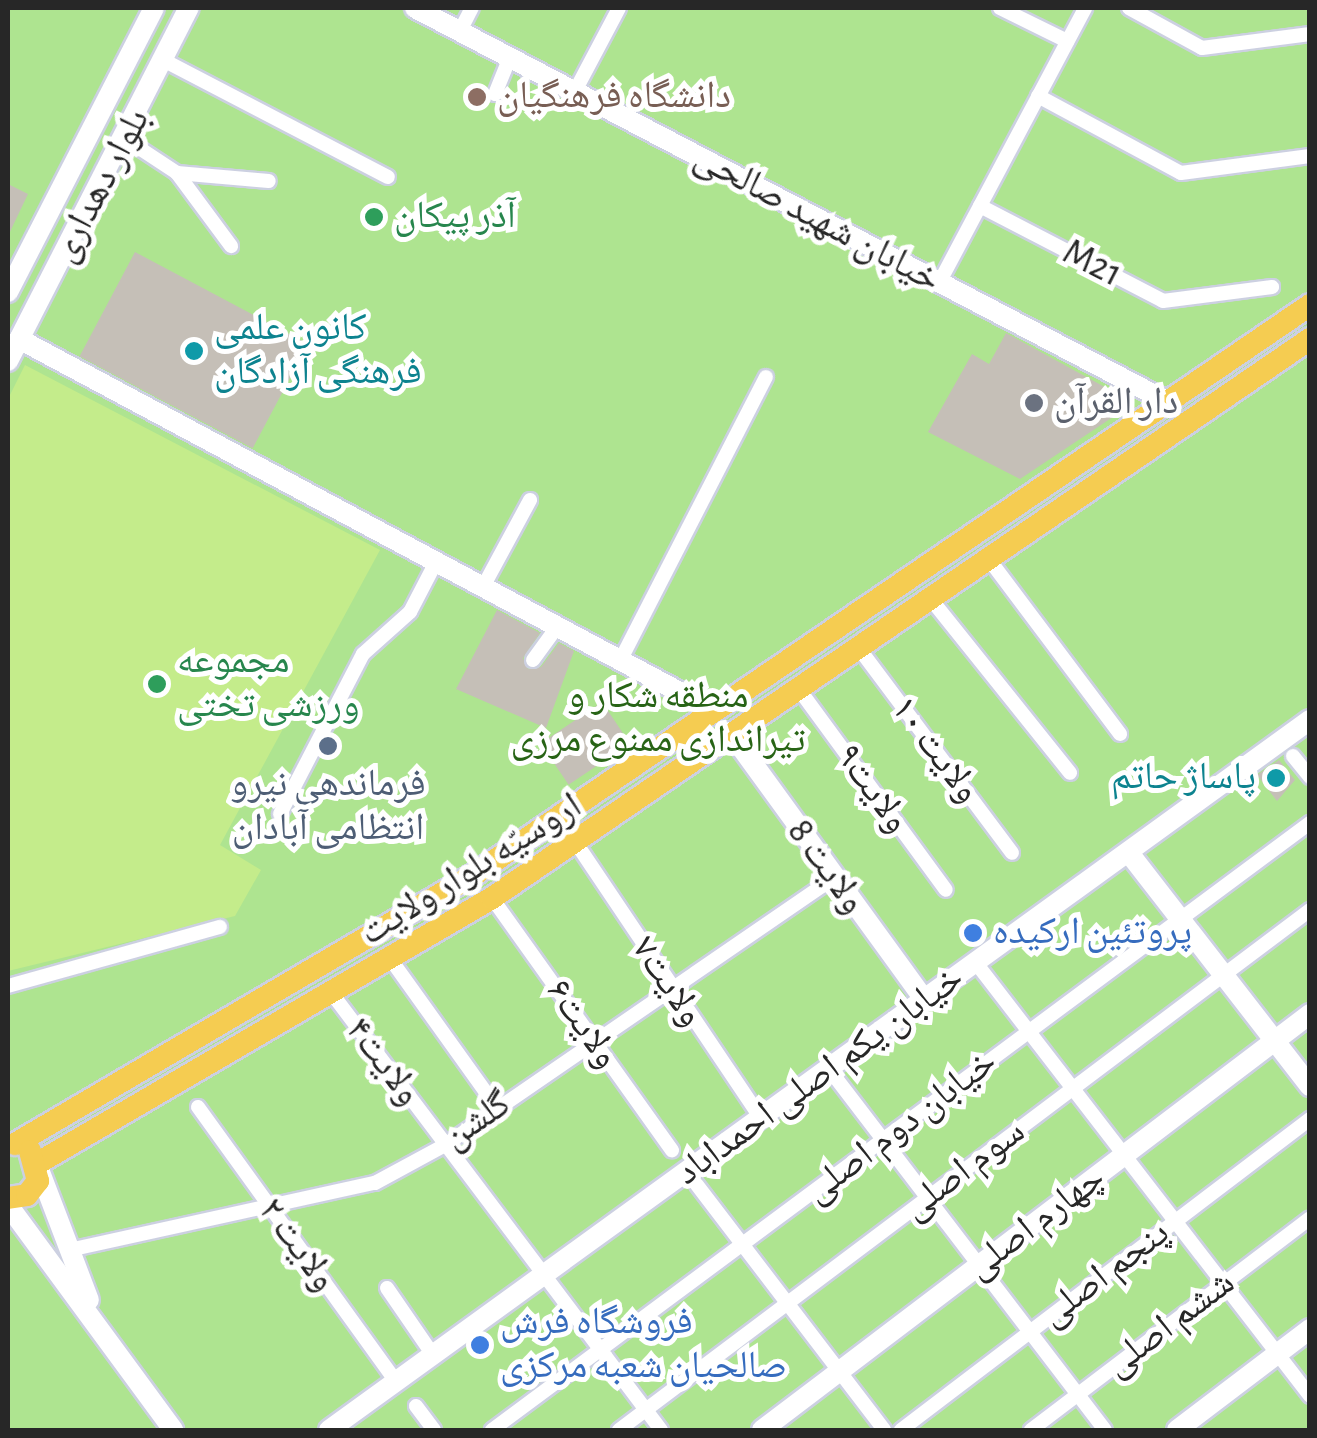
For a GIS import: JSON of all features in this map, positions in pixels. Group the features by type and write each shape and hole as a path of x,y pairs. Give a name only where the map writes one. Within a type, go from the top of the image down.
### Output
{"main road":[{"name":"اروسیّه بلوار ولایت","path":"10,1143 475,874 1310,305"},
{"name":"اروسیّه بلوار ولایت","path":"8,1202 27,1194 39,1168 492,898 576,843 730,732 1310,339"},
{"path":"986,525 993,554"},
{"path":"940,556 956,580"},
{"path":"504,854 507,869 520,878"},
{"path":"475,874 492,898"},
{"path":"10,1143 39,1168"}],"street":[{"name":"بلوار دهداری","path":"8,292 68,182 154,8"},
{"name":"بلوار دهداری","path":"8,361 127,140 188,8"},
{"name":"خیابان شهید صالحی","path":"415,8 1166,401"},
{"path":"459,32 472,8"},
{"path":"1000,8 1067,41"},
{"path":"940,283 1085,8"},
{"path":"1129,8 1202,48 1310,34"},
{"path":"574,93 615,9"},
{"path":"495,94 509,59"},
{"path":"166,62 388,177"},
{"path":"1038,96 1181,172 1310,156"},
{"path":"127,140 177,173 231,246"},
{"path":"86,145 116,161"},
{"path":"177,173 269,180"},
{"path":"68,182 97,196"},
{"name":"M21","path":"980,206 1163,301 1272,287"},
{"path":"19,339 714,711"},
{"path":"621,659 766,377"},
{"path":"483,587 530,500"},
{"path":"993,554 1120,734"},
{"path":"280,814 363,654 410,612 436,562"},
{"path":"930,598 1070,772"},
{"path":"533,660 557,627"},
{"name":"ولایت ۱۰","path":"858,648 1012,853"},
{"name":"ولایت۹","path":"798,688 946,890"},
{"name":"خیابان یکم اصلی احمداباد","path":"330,1430 1310,720"},
{"name":"ولایت 8","path":"730,732 925,1000"},
{"path":"1293,756 1310,777"},
{"name":"خیابان دوم اصلی","path":"492,1430 1310,823"},
{"name":"ولایت۷","path":"576,843 668,986 761,1118"},
{"path":"1128,853 1310,1086"},
{"name":"گلشن","path":"69,1250 375,1183 445,1145 668,986 834,878"},
{"name":"ولایت۶","path":"492,898 672,1150"},
{"name":"سوم اصلی","path":"618,1430 1310,910"},
{"path":"8,986 220,927"},
{"path":"389,957 497,1108"},
{"path":"976,963 1310,1396"},
{"name":"ولایت۴","path":"330,992 660,1430"},
{"name":"چهارم اصلی","path":"762,1430 1310,1014"},
{"path":"829,1069 1105,1430"},
{"name":"ولایت ۲","path":"198,1107 396,1382"},
{"name":"پنجم اصلی","path":"901,1430 1310,1118"},
{"path":"39,1168 96,1321"},
{"path":"698,1185 884,1430"},
{"path":"8,1202 173,1430"},
{"name":"ششم اصلی","path":"1032,1430 1310,1218"},
{"path":"387,1288 433,1356"},
{"path":"1177,1430 1310,1330"},
{"path":"416,1406 434,1430"}],"green space":[{"name":"منطقه شکار و تیراندازی ممنوع مرزی","path":"8,8 1309,8 1309,1430 8,1430"},
{"name":"مجموعه ورزشی تختی","path":"25,365 380,550 220,845 261,870 235,916 8,971 8,399"}],"building":[{"path":"8,184 28,194 8,236"},
{"name":"کانون علمی فرهنگی آزادگان","path":"135,252 308,344 253,448 80,356"},
{"name":"دار القرآن","path":"1006,333 1123,397 1125,409 1020,479 928,432 972,354 989,364"},
{"path":"497,610 540,633 523,658 528,669 541,667 559,643 574,651 546,728 456,689"},
{"path":"602,702 630,743 569,785 541,743"},
{"name":"پاساژ حاتم","path":"1279,760 1295,780 1277,801 1257,775"}],"place":[{"name":"دانشگاه فرهنگیان","path":"477,97"},
{"name":"آذر پیکان","path":"374,217"},
{"name":"کانون علمی فرهنگی آزادگان","path":"194,351"},
{"name":"دار القرآن","path":"1034,403"},
{"name":"مجموعه ورزشی تختی","path":"157,684"},
{"name":"فرماندهی نیرو انتظامی آبادان","path":"328,746"},
{"name":"پاساژ حاتم","path":"1276,778"},
{"name":"پروتئین ارکیده","path":"973,933"},
{"name":"فروشگاه فرش صالحیان شعبه مرکزی","path":"480,1345"}]}
